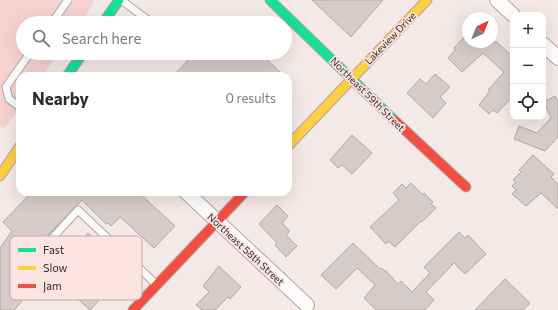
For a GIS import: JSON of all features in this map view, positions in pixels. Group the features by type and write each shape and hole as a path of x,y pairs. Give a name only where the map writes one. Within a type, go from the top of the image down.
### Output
{"street":[{"path":"108,16 120,0"},
{"name":"Northeast 59th Street","path":"270,0 286,16"},
{"name":"Lakeview Drive","path":"292,142 427,0"},
{"path":"497,0 510,12"},
{"name":"Northeast 59th Street","path":"292,21 364,93 466,187"},
{"path":"546,47 558,58"},
{"path":"70,72 77,60"},
{"path":"0,176 8,159 16,150"},
{"name":"Northeast 58th Street","path":"190,196 307,305"},
{"path":"133,310 241,196"}],"lane":[{"path":"57,16 68,0"},
{"path":"120,0 142,16"},
{"path":"17,72 25,60"},
{"path":"16,73 6,87 9,99 16,104"},
{"path":"54,236 78,210 105,236"},
{"path":"142,271 157,285"}],"shaded area":[{"path":"0,0 95,0 85,16 16,16 16,60 54,60 45,72 16,72 16,112 4,129 0,126"}],"building":[{"path":"312,0 383,0 351,37"},
{"path":"462,39 462,48 498,48 498,43 510,54 510,99 497,113 493,110 489,114 479,105 490,91 488,90 504,72 483,53 462,72 448,58 455,50 454,48"},
{"path":"188,60 267,60 280,72 177,72"},
{"path":"435,74 450,87 440,97 446,103 433,118 407,93 420,79 426,84"},
{"path":"555,96 558,102 558,137 545,151 514,139 519,126 537,133 551,118 546,107 546,101"},
{"path":"352,135 372,153 352,174 342,165 338,168 330,160"},
{"path":"533,155 554,174 551,177 558,184 558,209 541,193 526,206 512,194 516,190 512,186 516,182 513,180 521,172 519,170"},
{"path":"411,183 423,195 424,193 433,202 431,204 436,208 395,247 388,241 386,244 370,227 399,200 393,193 402,184 406,188"},
{"path":"28,196 142,196 175,226 154,248 120,217 111,226 108,223 106,224 82,200 47,236 10,236 10,300 23,300 14,310 0,310 0,248 12,231 3,222"},
{"path":"277,205 288,216 282,223 290,231 286,235 297,246 286,257 275,245 277,243 259,224"},
{"path":"459,232 465,238 468,235 486,254 465,274 454,263 426,292 434,300 425,310 376,310 364,298 375,285 357,268 336,289 321,275 353,243 380,269 381,268 387,272 398,284 401,281 412,292 430,273 424,267"},
{"path":"219,266 241,287 230,299 228,297 215,310 202,310 196,305 209,292 203,286"},
{"path":"505,279 530,303 523,310 475,310"},
{"path":"79,300 99,300 90,310"}],"traffic: fast":[{"path":"108,16 119,0"},
{"path":"270,0 287,16"},
{"path":"292,21 394,120"},
{"path":"70,72 78,60"}],"traffic: slow":[{"path":"292,142 427,0"},
{"path":"0,176 16,152"}],"traffic: jam":[{"path":"394,120 466,187"},
{"path":"133,310 241,196"}]}
